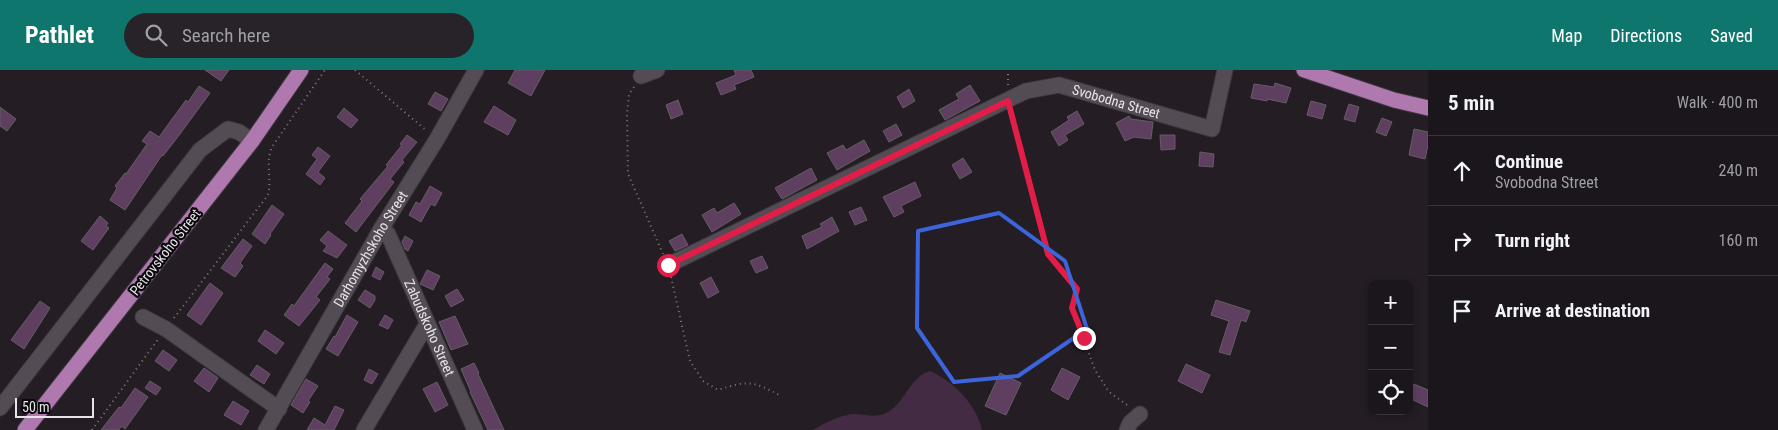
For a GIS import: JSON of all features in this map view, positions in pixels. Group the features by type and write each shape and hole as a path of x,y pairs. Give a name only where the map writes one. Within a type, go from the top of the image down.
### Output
{"main road":[{"name":"Petrovskoho Street","path":"25,430 252,141 301,70"},
{"path":"1304,70 1394,100 1428,108"}],"street":[{"name":"Darhomyzhskoho Street","path":"266,430 382,228 437,139 476,70"},
{"path":"641,76 657,70"},
{"name":"Svobodna Street","path":"668,265 1026,91 1059,85 1212,129 1225,70"},
{"path":"0,408 200,150 228,129 239,132 252,141"},
{"name":"Zabudskoho Street","path":"382,228 388,234 475,430"},
{"path":"143,317 166,329 279,409"},
{"path":"364,430 428,324"},
{"path":"1127,430 1130,423 1140,414"}],"path":[{"path":"92,430 268,195 270,186 269,155 272,147 325,70"},
{"path":"355,70 437,139"},
{"path":"1008,70 1008,101 1048,254 1077,289 1072,308 1095,370 1109,392 1140,414"}],"highlighted area":[{"path":"999,213 1065,261 1087,329 1018,376 954,382 917,328 918,231"}],"shaded area":[{"path":"930,371 939,375 963,395 975,412 982,430 813,430 847,415 877,416 886,413 893,409 917,379"}],"building":[{"path":"205,70 229,70 221,81"},
{"path":"515,70 545,70 531,96 508,83"},
{"path":"734,70 751,70 754,77 734,85 736,89 721,95 716,83 736,75"},
{"path":"1275,83 1291,88 1286,103 1251,98 1254,84 1274,87"},
{"path":"970,85 980,101 945,120 939,110 959,99 956,94"},
{"path":"199,86 210,93 162,155 125,210 110,200 117,188 115,186 147,144 142,141 150,131 159,137 186,100 188,102"},
{"path":"909,89 915,101 903,108 897,97"},
{"path":"435,92 448,99 441,111 428,104"},
{"path":"678,100 683,114 671,119 666,105"},
{"path":"1311,101 1326,105 1322,119 1307,115"},
{"path":"1349,104 1359,107 1355,122 1344,119"},
{"path":"494,106 516,120 508,135 484,122"},
{"path":"0,107 16,119 7,131 0,126"},
{"path":"344,108 358,120 351,128 337,117"},
{"path":"1077,111 1084,124 1065,135 1068,140 1059,146 1051,132 1069,120 1067,117"},
{"path":"1129,116 1131,119 1153,122 1151,139 1134,137 1125,141 1116,123"},
{"path":"1382,118 1392,122 1386,136 1376,132"},
{"path":"896,124 902,135 889,142 883,131"},
{"path":"1414,129 1428,132 1425,159 1409,155"},
{"path":"407,135 417,142 402,160 404,162 390,179 394,182 356,232 345,223 362,201 360,199 388,166 386,165 402,145 400,144"},
{"path":"1160,135 1175,135 1175,149 1161,150"},
{"path":"864,140 870,151 837,170 827,153 843,145 846,150"},
{"path":"318,147 330,156 318,172 325,178 320,185 306,174 317,159 312,155"},
{"path":"1200,152 1214,154 1213,167 1199,166"},
{"path":"963,158 972,172 960,179 952,165"},
{"path":"811,168 817,180 782,199 775,188"},
{"path":"915,182 921,196 901,206 904,212 894,217 883,197"},
{"path":"430,186 442,193 435,206 431,204 421,222 409,215 416,202 420,204"},
{"path":"734,203 741,214 712,232 702,215 714,208 717,213"},
{"path":"272,205 284,214 265,244 252,234"},
{"path":"861,207 867,220 855,225 849,212"},
{"path":"100,216 108,223 106,226 109,228 93,250 81,241"},
{"path":"832,217 839,231 807,249 802,236 822,227 820,224"},
{"path":"328,231 347,245 337,258 323,251 327,246 320,240"},
{"path":"682,234 688,245 675,251 669,241"},
{"path":"405,236 413,241 408,251 402,242"},
{"path":"243,239 252,246 240,263 243,266 235,277 221,268"},
{"path":"762,256 768,268 756,273 750,261"},
{"path":"325,263 333,269 327,277 330,279 316,297 320,300 299,326 284,315 292,304 294,306"},
{"path":"376,267 384,272 380,280 372,276"},
{"path":"427,270 440,276 433,290 420,284"},
{"path":"711,277 719,292 708,298 700,283"},
{"path":"210,283 223,293 201,325 187,315"},
{"path":"457,289 464,300 451,307 445,296"},
{"path":"365,290 375,296 375,300 370,308 358,300"},
{"path":"1216,300 1250,311 1246,322 1241,320 1230,355 1219,352 1229,321 1211,315"},
{"path":"40,301 50,308 24,349 11,340"},
{"path":"347,315 358,322 338,356 326,349"},
{"path":"385,315 393,320 388,329 379,325"},
{"path":"455,316 468,344 451,350 439,322"},
{"path":"265,330 284,343 276,354 258,341"},
{"path":"163,350 177,360 169,371 155,361"},
{"path":"474,363 504,430 488,430 470,392 461,369"},
{"path":"1186,364 1210,375 1202,393 1178,381"},
{"path":"257,365 270,374 264,384 250,375"},
{"path":"204,368 218,378 209,392 194,381"},
{"path":"1062,368 1080,377 1068,400 1051,390"},
{"path":"369,369 378,374 372,384 364,380"},
{"path":"1000,373 1021,383 1006,415 985,406"},
{"path":"306,379 318,386 303,413 291,405"},
{"path":"150,381 161,388 156,395 145,388"},
{"path":"437,382 448,405 435,412 423,389"},
{"path":"1414,384 1428,390 1428,407 1413,400"},
{"path":"135,388 148,397 125,429 121,426 119,430 101,430 119,407 121,408"},
{"path":"233,401 249,411 241,425 224,415"},
{"path":"335,406 344,410 334,430 307,430 314,418 325,425"}],"route":[{"path":"668,265 1008,101 1048,254 1077,289 1072,308 1084,338"}]}
